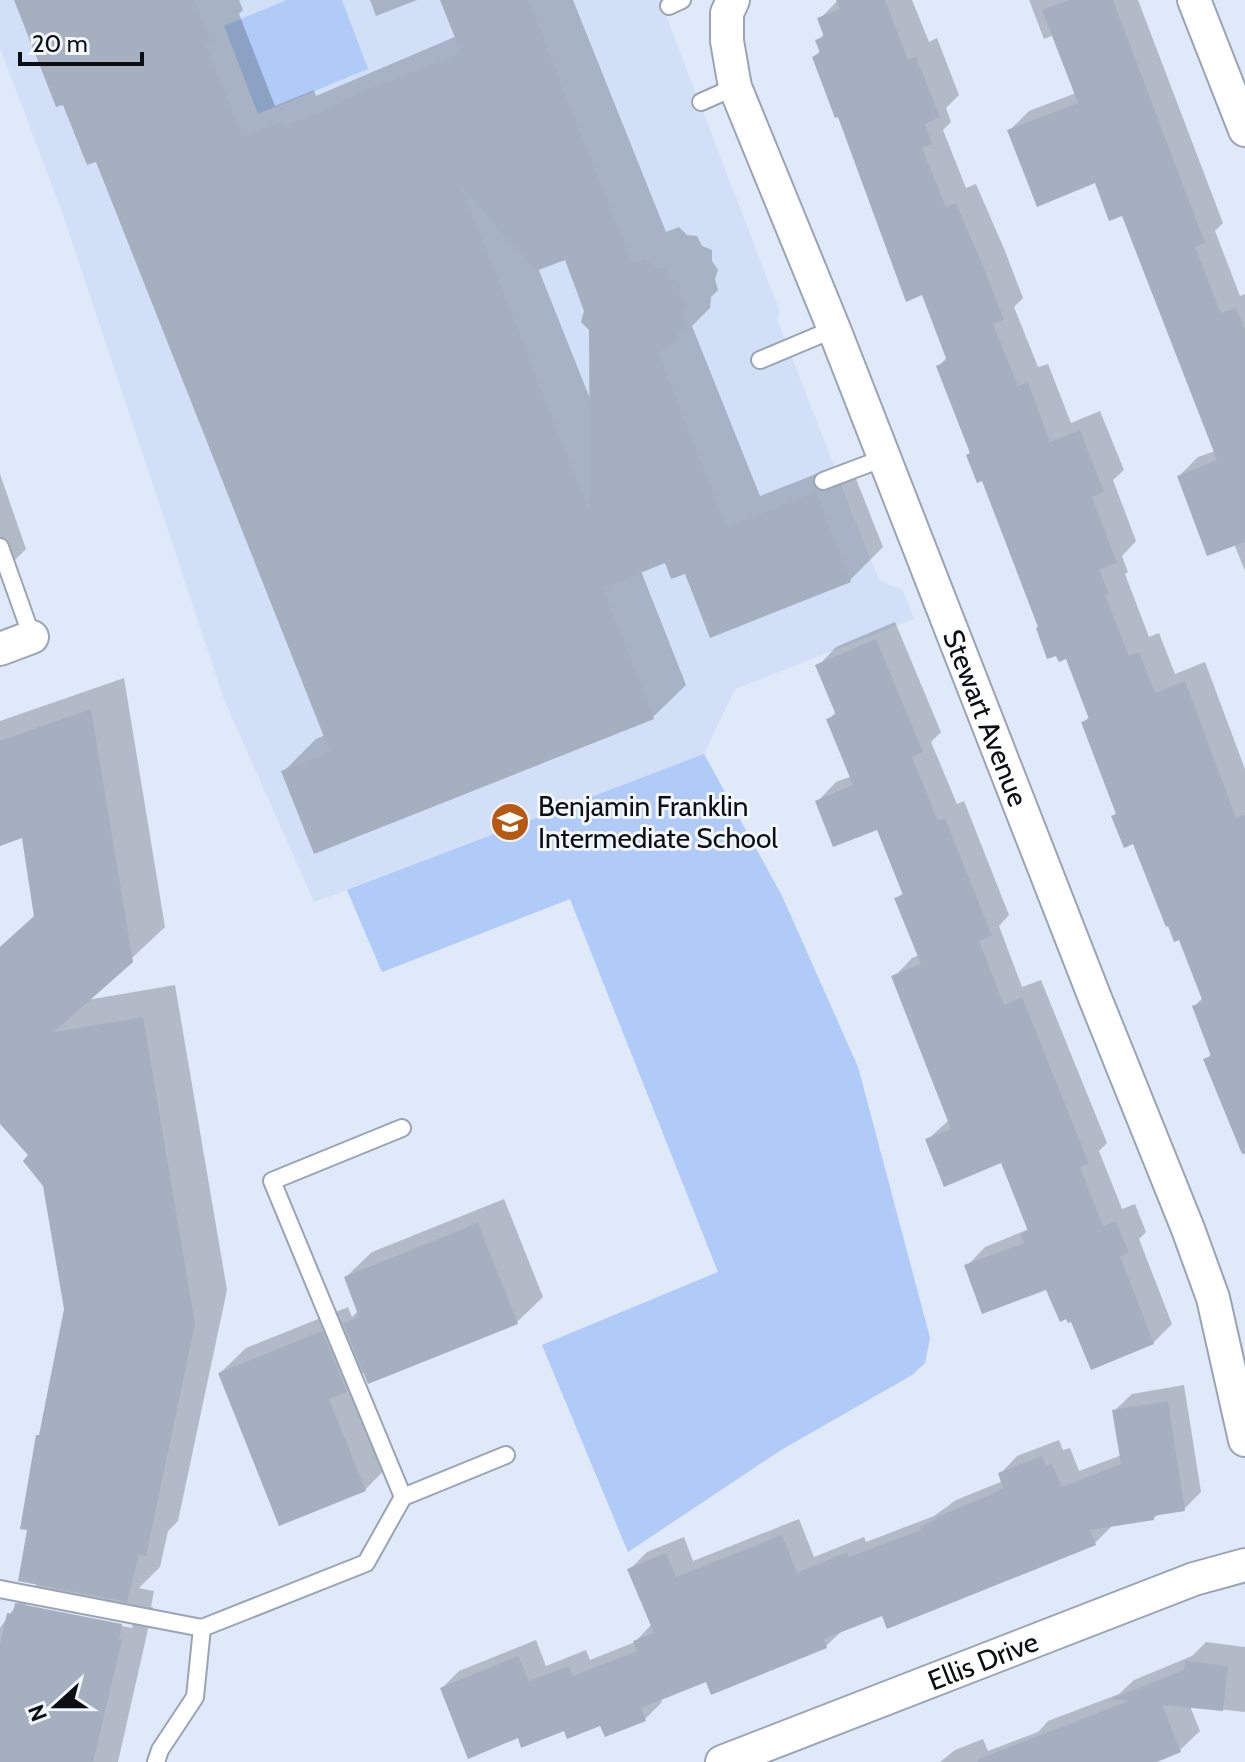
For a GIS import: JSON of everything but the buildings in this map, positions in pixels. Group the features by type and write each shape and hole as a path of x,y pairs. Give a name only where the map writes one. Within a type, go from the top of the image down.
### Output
{"street":[{"name":"Stewart Avenue","path":"733,0 727,13 727,41 735,87 834,329 1188,1229 1213,1298 1245,1440"},
{"path":"1194,0 1245,130"},
{"path":"0,649 32,637"},
{"name":"Ellis Drive","path":"722,1762 1194,1579 1245,1565"}],"lane":[{"path":"701,102 735,87"},
{"path":"760,360 834,329"},
{"path":"823,481 884,458"},
{"path":"0,547 32,637"},
{"path":"402,1128 272,1181 403,1497"},
{"path":"0,1589 202,1628 366,1563 403,1497 506,1455"},
{"path":"156,1762 160,1750 195,1697 202,1628"}],"shaded area":[{"name":"Benjamin Franklin Intermediate School","path":"0,0 660,0 780,312 777,319 870,559 880,581 903,590 914,619 735,689 704,754 782,896 858,1067 930,1338 925,1363 912,1375 781,1450 628,1552 542,1345 718,1272 570,899 382,972 347,890 314,902 225,702 64,217 0,48"},
{"path":"287,0 342,0 368,69 258,114 224,26"},
{"path":"704,754 782,896 858,1067 930,1338 925,1363 912,1375 781,1450 628,1552 542,1345 718,1272 570,899 382,972 347,890"}],"place":[{"name":"Benjamin Franklin Intermediate School","path":"510,822"}]}
